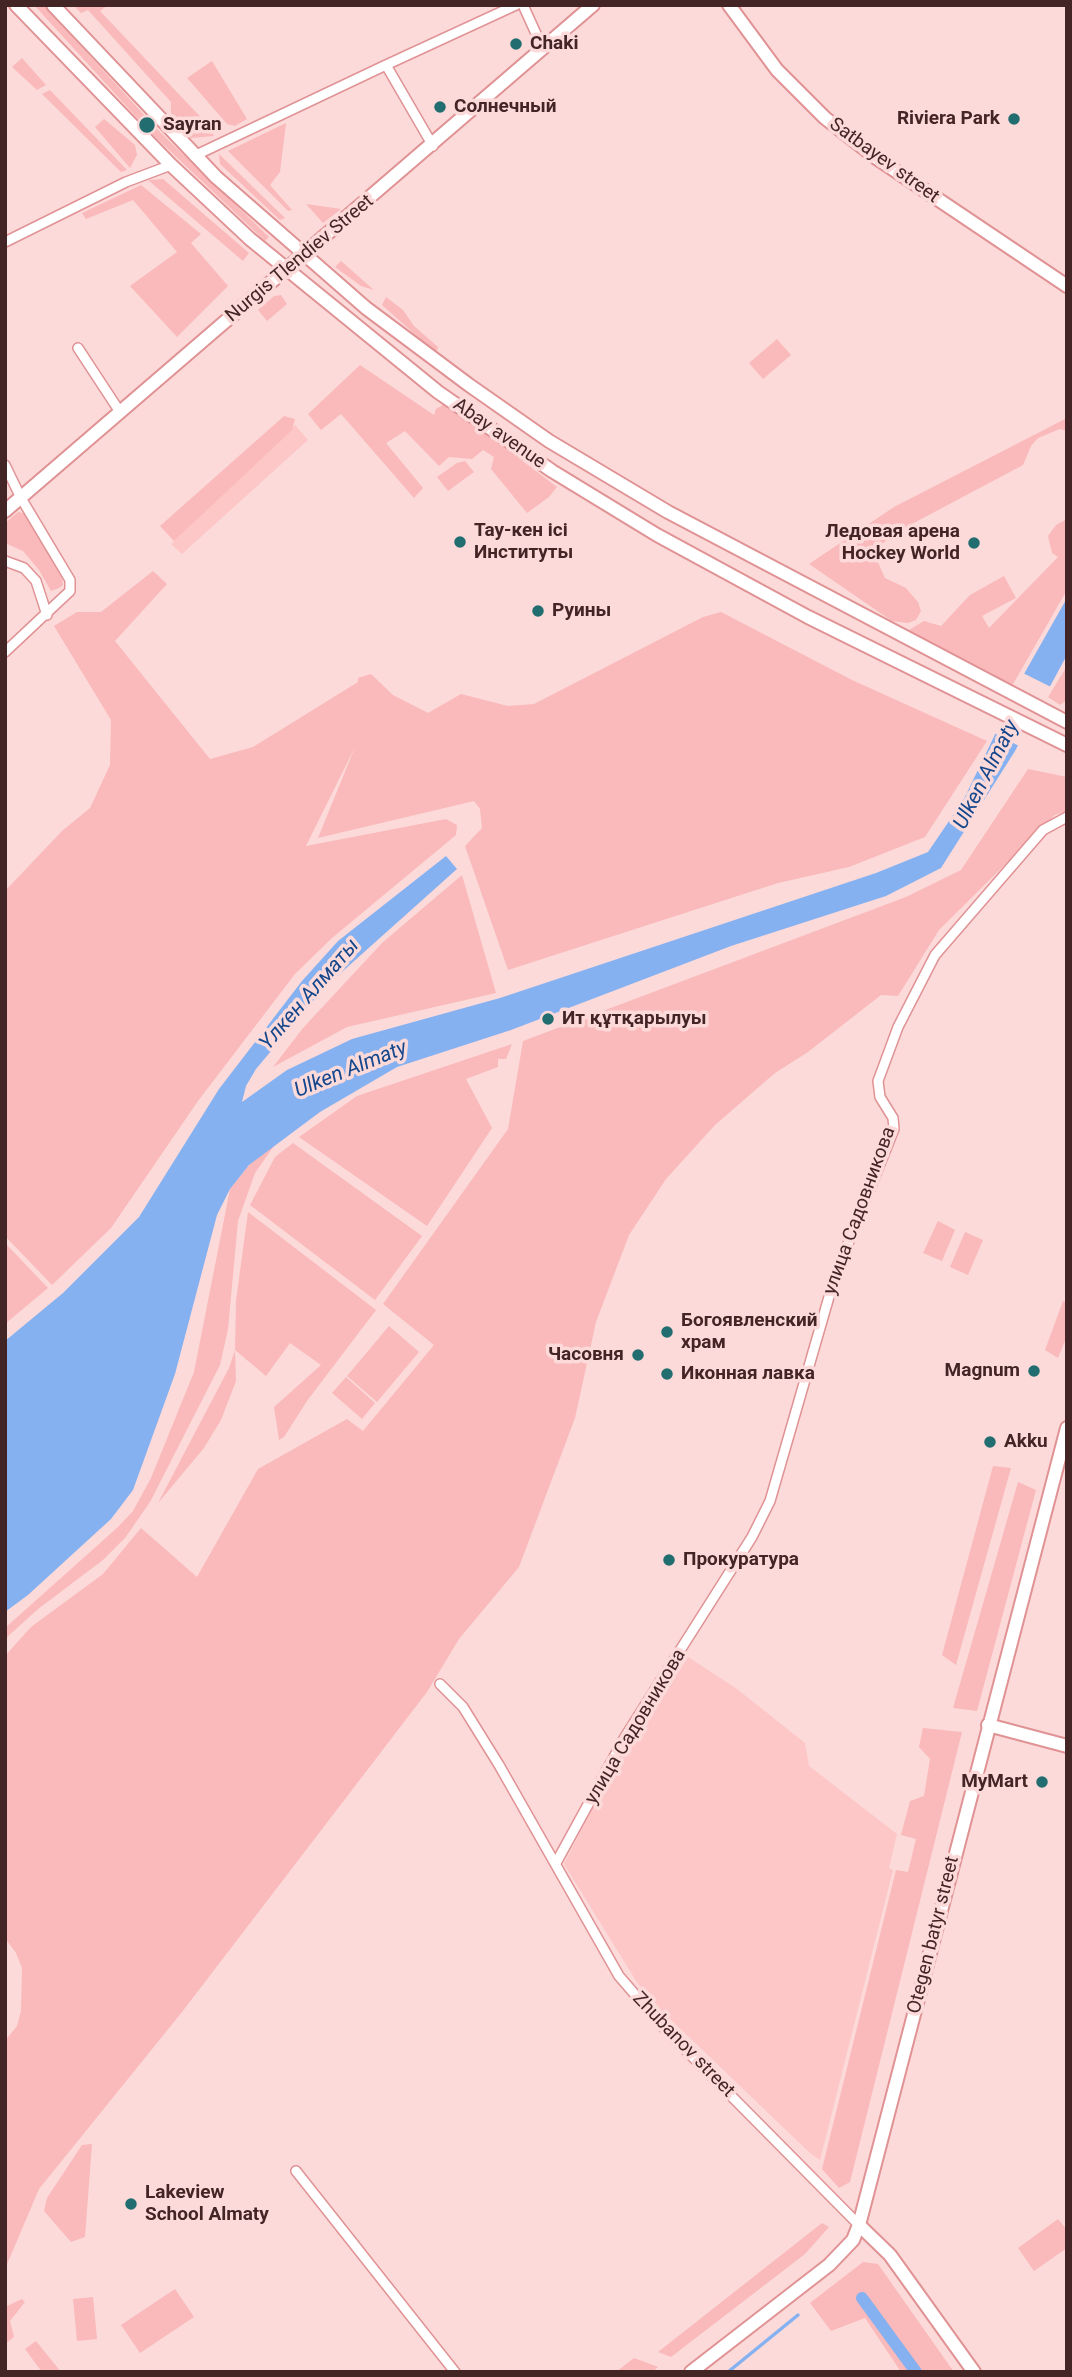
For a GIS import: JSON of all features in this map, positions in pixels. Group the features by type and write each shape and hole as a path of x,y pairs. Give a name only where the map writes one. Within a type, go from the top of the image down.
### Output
{"main road":[{"name":"Abay avenue","path":"16,5 171,164 286,271 438,392 568,481 657,535 808,617 1067,745"},
{"name":"Abay avenue","path":"53,5 194,156 305,256 366,309 550,441 668,512 1067,722"},
{"name":"Nurgis Tlendiev Street","path":"5,511 433,146 593,5"},
{"name":"Satbayev street","path":"729,5 777,70 825,118 875,158 1067,286"},
{"name":"Otegen batyr street","path":"691,2372 829,2265 853,2240 859,2225 1067,1428"},
{"path":"988,1725 1067,1745"},
{"name":"Zhubanov street","path":"859,2225 890,2255 974,2372"}],"street":[{"path":"194,156 516,5"},
{"path":"523,5 543,49"},
{"path":"386,65 433,146"},
{"path":"5,242 126,182 171,164"},
{"path":"78,348 120,412"},
{"path":"5,465 21,498 71,580 70,590 47,615 5,652"},
{"path":"5,561 24,568 36,581 47,615"},
{"name":"улица Садовникова","path":"556,1863 625,1737 752,1537 770,1501 835,1276 894,1129 893,1118 880,1097 878,1081 898,1027 935,955 1043,830 1067,817"},
{"name":"Zhubanov street","path":"440,1684 463,1707 475,1725 619,1976 859,2225"},
{"path":"296,2171 455,2372"}],"shaded area":[{"path":"34,5 43,5 159,131 269,237 265,241 150,132"},
{"path":"73,5 108,5 100,11 209,126 214,136 191,138 171,114 171,102 88,10 81,13"},
{"path":"22,58 46,85 37,90 12,67"},
{"path":"212,61 247,119 235,126 227,124 187,78"},
{"path":"50,90 127,170 121,172 42,94"},
{"path":"104,119 135,145 137,155 130,168 95,127"},
{"path":"286,123 280,172 270,185 292,210 288,211 228,151"},
{"path":"219,154 285,218 280,220 220,164"},
{"path":"163,179 249,253 243,261 148,180"},
{"path":"141,185 201,234 191,243 228,286 177,337 130,286 177,252 133,200 86,219 82,213"},
{"path":"306,204 341,209 323,223"},
{"path":"341,261 374,290 361,286 335,267"},
{"path":"281,295 287,304 267,321 258,310 274,296"},
{"path":"386,297 403,310 414,326 438,347 436,353 382,305"},
{"path":"777,339 791,355 763,379 749,363"},
{"path":"360,365 434,415 436,409 446,403 557,487 549,497 527,513 491,469 494,457 483,450 472,459 449,457 439,466 405,431 386,443 423,488 414,498 341,414 321,430 308,414"},
{"path":"284,416 295,419 292,430 174,541 160,526"},
{"path":"1067,418 1067,431 1060,429 1038,438 1031,446 1023,465 895,533 880,546 877,560 885,578 906,588 918,602 921,611 916,620 908,623 892,621 809,564 894,507"},
{"path":"295,425 308,440 182,554 171,544"},
{"path":"465,461 474,472 448,491 437,477 457,463"},
{"path":"18,512 28,514 62,578 63,585 59,588 51,591 39,570 23,551 5,543 5,523"},
{"path":"1067,519 1067,590 1012,686 904,633 924,621 941,626 970,595 1004,576 1016,598 982,616 989,628 1058,557 1052,553 1048,536 1056,525"},
{"path":"153,571 167,584 115,641 210,759 253,747 358,682 358,678 371,674 393,695 428,713 461,694 508,706 534,704 703,617 721,612 852,680 987,741 925,837 849,867 778,883 508,970 465,846 482,828 480,809 474,801 318,838 355,747 306,846 446,819 457,825 456,835 332,938 295,974 198,1101 111,1228 52,1285 5,1236 5,891 62,831 90,808 110,765 111,720 54,626 77,612 101,612"},
{"path":"1067,666 1067,700 1060,705 1048,697"},
{"path":"1028,769 1067,777 1067,811 1055,815 939,930 898,996 881,995 808,1052 775,1073 715,1125 666,1179 629,1235 596,1322 575,1418 519,1567 459,1639 427,1692 182,2012 39,2189 5,2269 5,2041 17,2026 21,2011 22,1968 16,1953 5,1938 5,1656 31,1627 103,1574 141,1528 197,1577 258,1469 347,1419 363,1431 434,1345 383,1304 508,1129 523,1041 906,897 961,870"},
{"path":"462,875 496,993 347,1027 273,1067 303,1028 382,943"},
{"path":"512,1044 506,1059 498,1059 498,1067 466,1079 492,1128 427,1226 299,1137 357,1096"},
{"path":"276,1143 255,1173 238,1221 228,1329 220,1365 150,1502 125,1538 103,1560 38,1609 5,1639 5,1628 133,1511 151,1478 194,1372 230,1189 249,1165"},
{"path":"293,1143 422,1236 375,1300 250,1205 275,1157"},
{"path":"248,1212 376,1310 307,1401 284,1437 279,1440 274,1407 321,1365 290,1343 266,1376 235,1350 236,1301"},
{"path":"938,1221 955,1230 942,1261 923,1253"},
{"path":"965,1232 983,1240 968,1275 950,1267"},
{"path":"5,1243 48,1288 5,1324"},
{"path":"1063,1301 1067,1303 1067,1336 1058,1358 1045,1350"},
{"path":"389,1326 419,1352 377,1402 347,1376"},
{"path":"235,1350 236,1381 221,1420 204,1448 158,1503 229,1368"},
{"path":"346,1377 375,1403 362,1419 332,1393"},
{"path":"993,1466 1011,1468 956,1665 942,1655"},
{"path":"1018,1482 1036,1490 977,1711 953,1708"},
{"path":"688,1657 737,1689 805,1743 809,1766 897,1834 889,1868 893,1870 820,2160 664,2013 638,1984 564,1864 604,1785"},
{"path":"923,1728 962,1732 850,2182 839,2188 822,2169 896,1870 908,1872 916,1839 901,1835 910,1801 924,1796 930,1759 919,1747"},
{"path":"92,2144 85,2237 71,2242 44,2211 47,2198 82,2145"},
{"path":"1058,2219 1067,2230 1067,2248 1034,2271 1018,2248"},
{"path":"822,2223 829,2227 805,2254 671,2357 658,2352"},
{"path":"863,2262 878,2264 954,2372 901,2372 865,2318 831,2331 810,2303"},
{"path":"175,2289 194,2317 140,2353 121,2325"},
{"path":"93,2297 97,2339 77,2341 73,2299"},
{"path":"22,2299 25,2302 10,2321 14,2337 5,2344 5,2307"},
{"path":"36,2341 61,2372 42,2372 25,2349"},
{"path":"634,2358 658,2367 652,2372 616,2372"}],"water":[{"path":"1067,598 1067,655 1015,751 941,868 886,896 731,946 511,1030 397,1067 320,1112 249,1165 230,1189 217,1215 175,1374 133,1490 111,1519 28,1595 5,1612 5,1341 63,1293 139,1217 219,1089 302,981 338,941 446,856 457,869 324,988 256,1069 246,1086 242,1102 287,1070 352,1039 500,998 876,873 928,852 964,799 1024,674"}],"pier":[{"path":"1021,672 1053,688 1021,747 994,733"}],"waterway":[{"path":"862,2298 916,2372"},
{"path":"728,2372 798,2315"}],"place":[{"name":"Chaki","path":"516,44"},
{"name":"Солнечный","path":"440,107"},
{"name":"Riviera Park","path":"1014,119"},
{"name":"Sayran","path":"147,125"},
{"name":"Тау-кен ісі Институты","path":"460,542"},
{"name":"Ледовая арена Hockey World","path":"974,543"},
{"name":"Руины","path":"538,611"},
{"name":"Ит құтқарылуы","path":"548,1019"},
{"name":"Богоявленский храм","path":"667,1332"},
{"name":"Часовня","path":"638,1355"},
{"name":"Magnum","path":"1034,1371"},
{"name":"Иконная лавка","path":"667,1374"},
{"name":"Akku","path":"990,1442"},
{"name":"Прокуратура","path":"669,1560"},
{"name":"MyMart","path":"1042,1782"},
{"name":"Lakeview School Almaty","path":"131,2204"}],"water label":[{"name":"Ulken Almaty","path":"987,775"},
{"name":"Үлкен Алматы","path":"310,995"},
{"name":"Ulken Almaty","path":"351,1070"}]}
